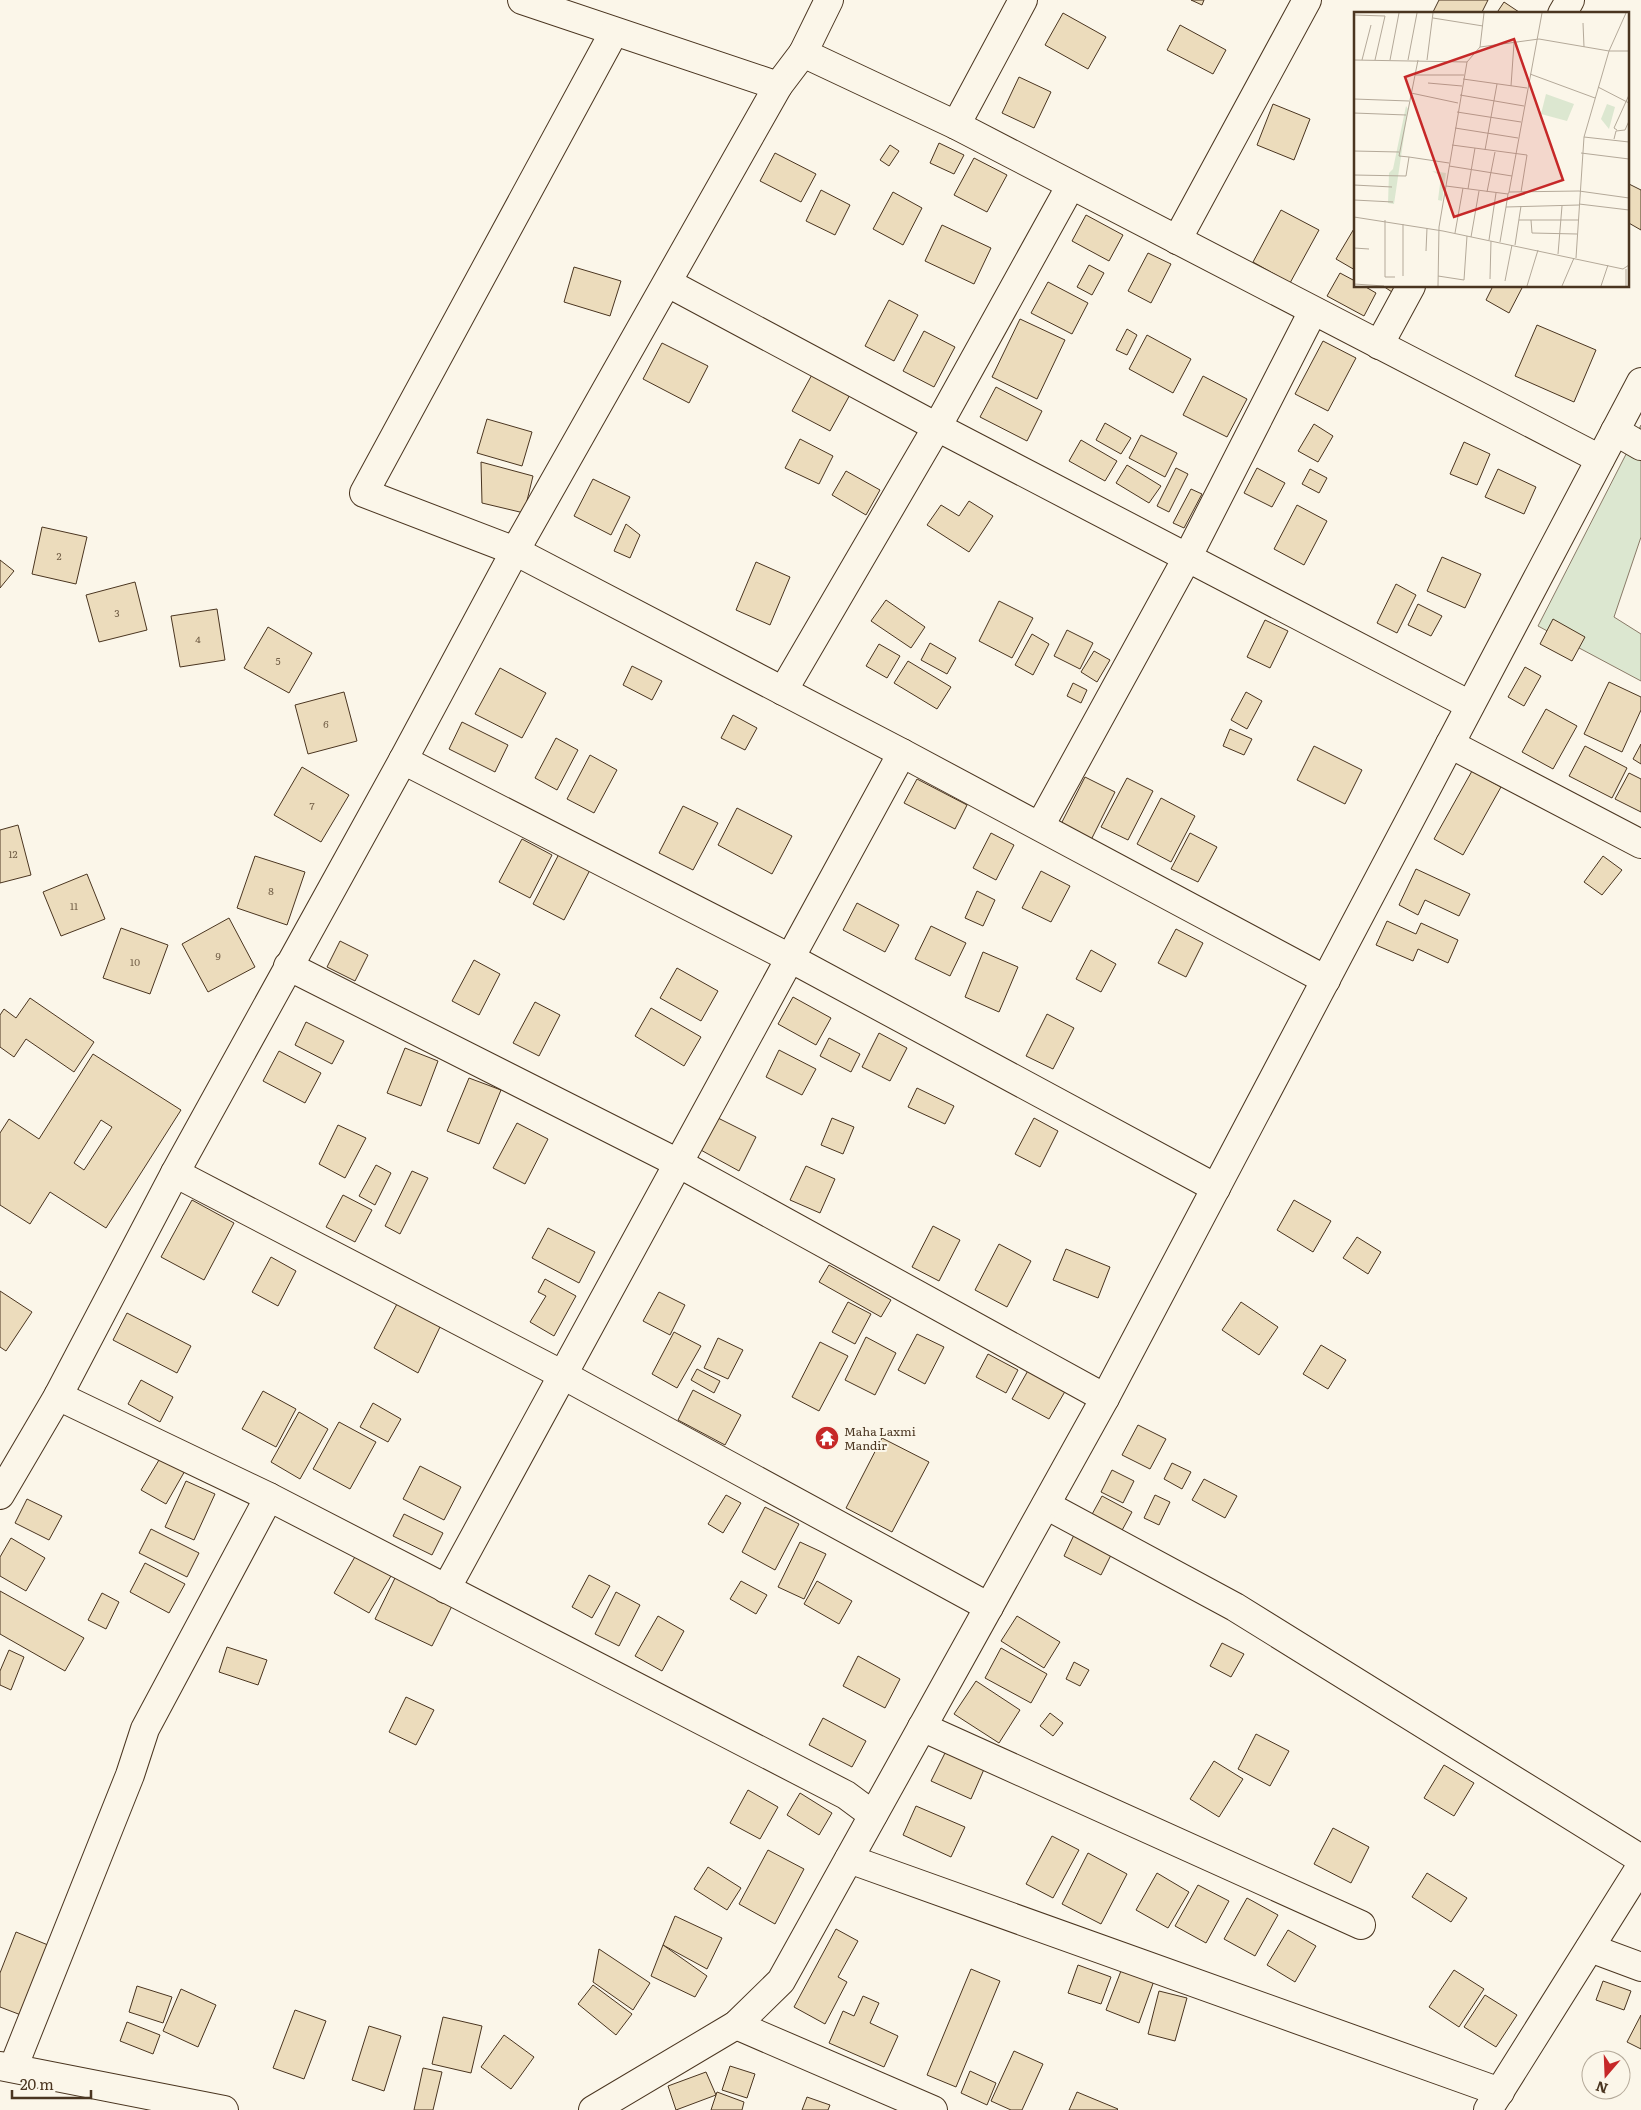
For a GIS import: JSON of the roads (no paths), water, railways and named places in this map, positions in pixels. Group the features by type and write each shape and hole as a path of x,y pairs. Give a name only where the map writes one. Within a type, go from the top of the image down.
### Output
{"street":[{"path":"522,0 778,86"},
{"path":"0,1495 58,1396 175,1173 403,760 515,551 778,86 803,53 829,0"},
{"path":"956,125 1023,0"},
{"path":"1177,240 1307,0"},
{"path":"1563,12 1570,0"},
{"path":"614,32 364,493 515,551 902,753 1326,980"},
{"path":"803,53 956,125 1600,459"},
{"path":"783,691 937,427 1071,185"},
{"path":"668,283 937,427 1470,705"},
{"path":"1379,345 1410,288"},
{"path":"1040,826 1187,558 1313,311"},
{"path":"592,2110 736,2025 781,1981 1105,1398 1641,382"},
{"path":"1615,432 1641,446"},
{"path":"1450,744 1641,844"},
{"path":"446,1589 902,753"},
{"path":"403,760 790,958 1216,1188"},
{"path":"288,966 678,1163 1105,1398"},
{"path":"175,1173 563,1374 990,1607"},
{"path":"58,1396 269,1498 846,1795 873,1815"},
{"path":"224,2110 6,2067 130,1775 146,1729 269,1498"},
{"path":"1046,1505 1235,1607 1641,1860"},
{"path":"922,1727 1361,1925"},
{"path":"849,1859 1494,2101 1641,1866"},
{"path":"1590,1948 1641,1967"},
{"path":"736,2025 933,2110"}],"place":[{"name":"Maha Laxmi Mandir","path":"827,1438"}]}
